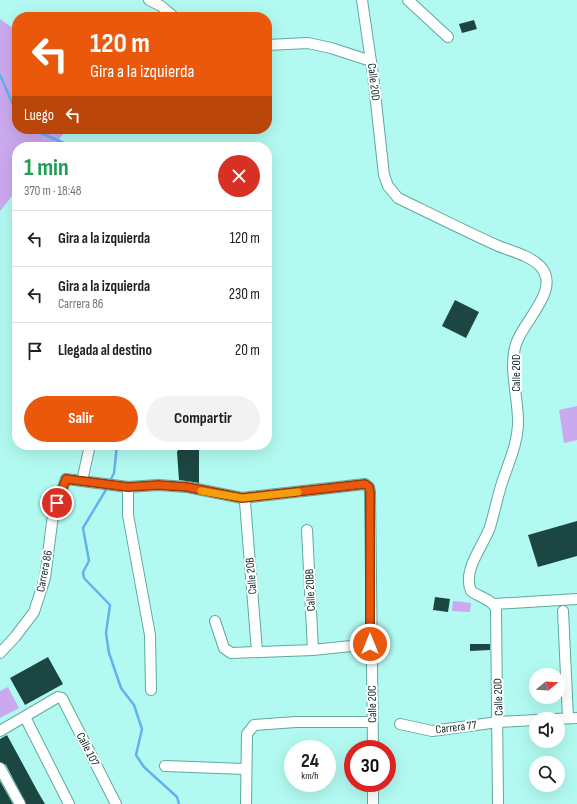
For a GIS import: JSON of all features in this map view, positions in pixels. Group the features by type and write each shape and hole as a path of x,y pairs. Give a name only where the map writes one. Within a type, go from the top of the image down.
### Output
{"street":[{"path":"149,0 161,6 168,12"},
{"name":"Calle 20D","path":"362,0 371,61 384,175 392,193 398,198 496,245 533,260 546,274 547,283 544,297 516,343 514,354 518,423 517,441 504,477 490,527 469,575 471,591 494,604 496,608 498,804"},
{"path":"408,0 448,37"},
{"path":"272,45 308,43 331,48 371,61"},
{"path":"89,450 82,481 128,487 128,515 150,635 151,690"},
{"name":"Carrera 86","path":"0,653 15,637 34,612 45,578 53,515 66,479 82,481"},
{"name":"Calle 20C","path":"128,487 158,485 187,487 242,498 365,484 369,487 370,644 373,740"},
{"name":"Calle 20B","path":"245,502 257,651"},
{"name":"Calle 20BB","path":"307,530 313,650"},
{"path":"494,604 577,599"},
{"path":"563,611 573,718"},
{"path":"215,621 224,648 228,652 313,650 370,644"},
{"name":"Calle 107","path":"25,717 58,697 64,699 116,804"},
{"path":"0,731 25,717 69,804"},
{"name":"Carrera 77","path":"400,724 432,731 498,722 529,720"},
{"path":"246,804 247,734 254,725 296,722 372,722"},
{"path":"165,766 246,769"},
{"path":"0,768 20,804"},
{"path":"373,792 374,804"}],"shaded area":[{"path":"0,19 12,27 12,134 63,134 57,142 12,142 12,196 0,211"},
{"path":"577,406 577,440 564,443 559,410"},
{"path":"453,601 471,603 470,612 452,611"},
{"path":"8,687 19,708 0,718 0,691"}],"building":[{"path":"474,20 477,29 462,33 459,24"},
{"path":"455,300 479,312 466,338 442,326"},
{"path":"178,450 199,450 199,483 179,480"},
{"path":"577,521 577,556 538,567 528,535"},
{"path":"435,597 450,599 448,612 433,610"},
{"path":"470,644 490,644 490,650 470,651"},
{"path":"48,657 63,684 25,705 10,678"},
{"path":"7,735 45,804 26,804 6,765 0,762 0,739"},
{"path":"0,781 13,804 0,804"}],"waterway":[{"path":"0,75 12,103"},
{"path":"43,134 62,142"},
{"path":"110,481 114,473 116,450"},
{"path":"107,488 83,528 89,561 83,572 84,578 110,605 106,633 109,653 121,688 134,705 142,729 136,755 144,767 177,797 179,804"}],"slow traffic":[{"path":"201,491 242,498 298,492"}],"route":[{"path":"57,503 66,479 128,487 158,485 187,487 242,498 365,484 369,487 370,492 370,644"}]}
